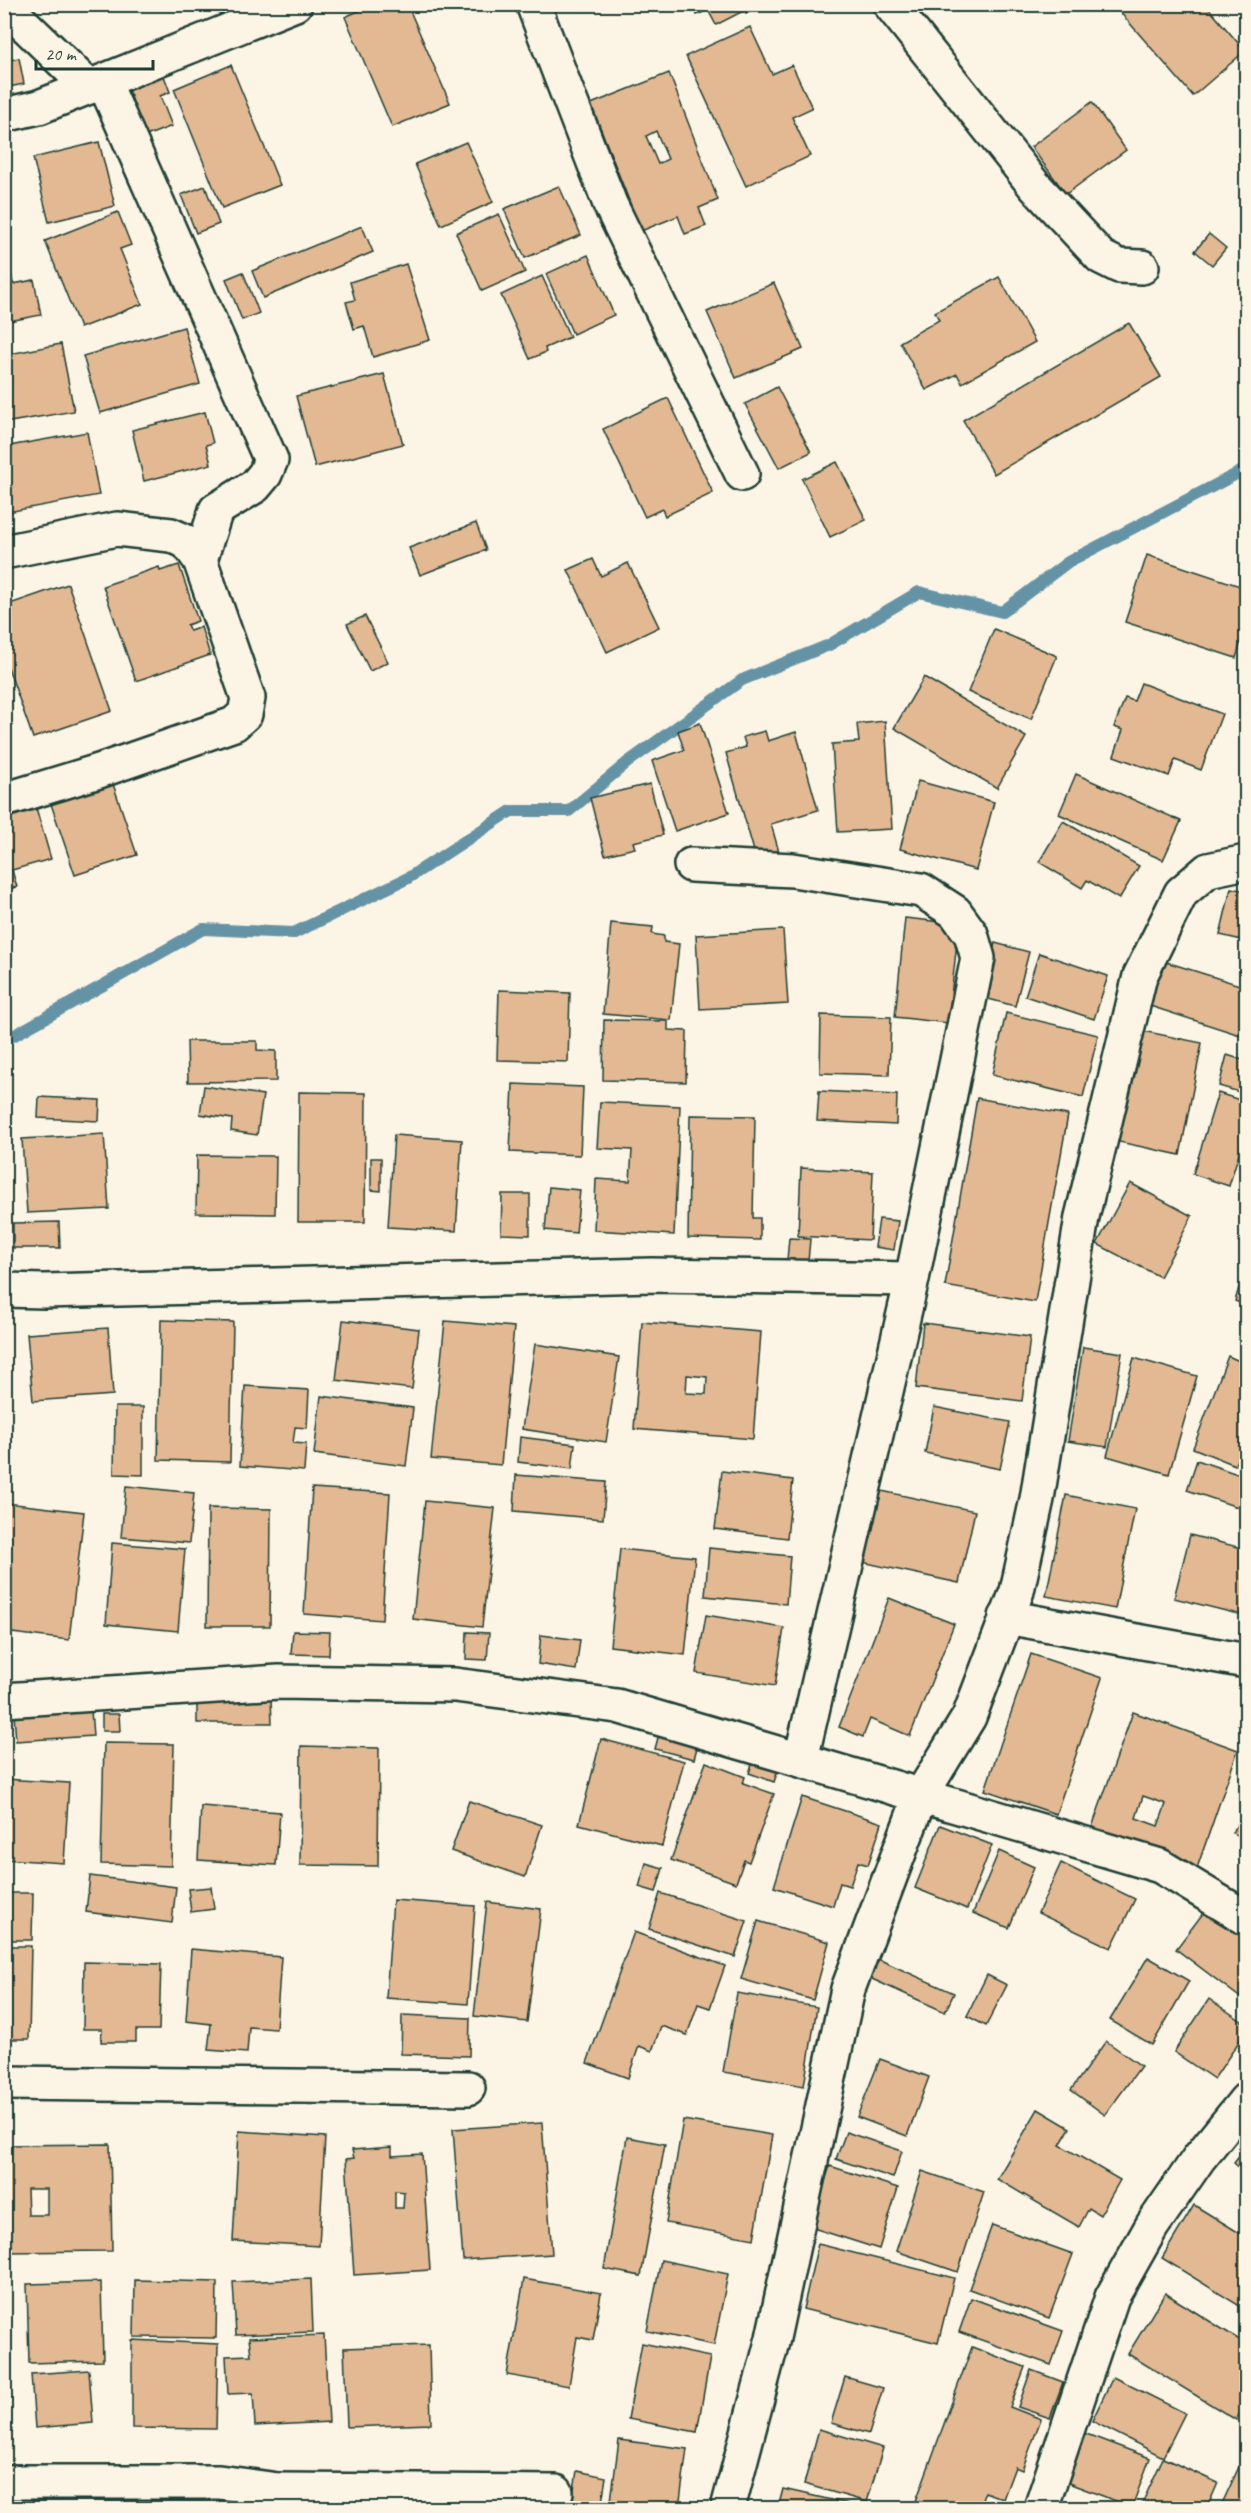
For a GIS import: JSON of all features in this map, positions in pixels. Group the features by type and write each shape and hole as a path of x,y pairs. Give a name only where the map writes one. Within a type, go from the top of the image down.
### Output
{"street":[{"path":"4,115 39,107 295,4"},
{"path":"533,4 610,204 742,474"},
{"path":"890,4 1034,185 1101,257 1119,266 1142,267"},
{"path":"4,5 96,85 271,460 255,486 216,510 200,560"},
{"path":"4,552 117,529 171,535 187,542 200,560 248,698 245,714 234,724 99,771 4,800"},
{"path":"728,2508 773,2338 848,1989 920,1797 969,1717 1017,1591 1037,1499 1082,1217 1140,976 1181,892 1208,870 1246,862"},
{"path":"691,865 793,870 921,890 955,912 971,934 978,958 912,1279 801,1759"},
{"path":"4,1290 44,1292 651,1275 912,1279"},
{"path":"1006,1617 1246,1661"},
{"path":"4,1700 279,1682 455,1685 617,1706 1160,1866 1246,1918"},
{"path":"4,2084 468,2088"},
{"path":"1041,2508 1112,2297 1152,2226 1198,2158 1246,2100"},
{"path":"4,2482 219,2482 289,2499 556,2492"}],"building":[{"path":"374,4 407,4 450,103 392,127 345,17"},
{"path":"692,4 763,4 746,13 745,10 716,25 708,10 697,15"},
{"path":"1113,4 1205,4 1245,51 1193,96"},
{"path":"750,27 772,74 792,65 812,108 792,117 810,156 746,186 686,56"},
{"path":"4,54 6,61 19,58 24,84 4,88"},
{"path":"231,65 280,185 222,208 174,89"},
{"path":"161,68 170,92 160,96 172,126 146,136 125,81"},
{"path":"669,73 718,200 699,208 706,226 685,234 678,216 641,231 591,104","holes":["656,131 668,159 658,164 646,136"]},
{"path":"1092,102 1126,150 1066,194 1031,147"},
{"path":"99,142 115,206 49,222 33,158"},
{"path":"466,142 493,202 441,225 415,164"},
{"path":"205,186 219,224 196,233 181,195"},
{"path":"559,186 581,235 525,258 504,209"},
{"path":"118,212 131,245 120,249 142,304 80,328 45,241"},
{"path":"499,214 525,272 482,291 456,233"},
{"path":"362,226 373,252 263,298 252,271"},
{"path":"1209,234 1226,248 1212,265 1195,251"},
{"path":"8,252 13,284 34,280 41,315 4,322 4,253"},
{"path":"588,255 614,315 573,334 546,274"},
{"path":"406,264 430,340 373,357 364,326 354,329 346,302 355,300 350,282"},
{"path":"243,272 259,313 242,320 226,279"},
{"path":"542,276 570,337 545,348 546,352 530,359 501,295"},
{"path":"999,277 1035,342 962,383 957,374 926,390 900,342 939,320 935,312"},
{"path":"774,283 803,349 736,378 707,312"},
{"path":"1129,323 1161,377 994,474 963,420"},
{"path":"184,327 200,384 100,413 83,356"},
{"path":"61,344 74,411 4,423 4,355"},
{"path":"384,374 403,444 315,467 296,396"},
{"path":"777,387 811,452 779,468 745,404"},
{"path":"668,398 713,493 665,516 662,509 645,517 603,429"},
{"path":"205,412 213,443 206,445 211,464 144,481 132,430"},
{"path":"87,432 99,495 8,512 4,494 4,447"},
{"path":"837,462 866,520 830,537 802,479"},
{"path":"476,523 486,550 420,575 409,548"},
{"path":"1147,555 1246,588 1246,625 1236,658 1125,622"},
{"path":"593,559 601,576 628,563 659,627 607,652 568,570"},
{"path":"179,565 198,621 187,625 190,631 201,627 210,655 136,681 103,586 159,567 160,571"},
{"path":"68,584 112,711 33,738 4,656 4,606"},
{"path":"365,616 388,662 370,671 347,624"},
{"path":"994,629 1057,656 1031,719 968,692"},
{"path":"924,677 1026,737 997,788 894,728"},
{"path":"1141,683 1222,714 1201,770 1175,760 1169,776 1114,756 1123,730 1114,727 1125,698 1134,701"},
{"path":"885,721 892,829 838,832 832,744 859,742 857,724"},
{"path":"700,723 729,813 675,831 652,761 684,750 678,731"},
{"path":"765,731 768,741 796,732 818,810 771,824 779,852 756,858 726,753 746,747 743,737"},
{"path":"1076,774 1181,821 1163,860 1059,814"},
{"path":"918,781 994,802 976,870 900,849"},
{"path":"113,784 137,855 75,875 51,804"},
{"path":"650,784 663,835 633,842 635,848 605,855 590,798"},
{"path":"36,808 51,859 12,870 17,887 4,890 4,817"},
{"path":"1063,821 1139,866 1119,899 1087,880 1082,888 1039,862"},
{"path":"1231,888 1246,891 1246,941 1220,935"},
{"path":"905,918 959,924 948,1023 895,1017"},
{"path":"611,923 653,927 652,934 664,936 664,942 679,944 671,1020 603,1014"},
{"path":"783,930 788,1004 700,1009 696,935"},
{"path":"995,943 1029,952 1015,1006 981,997"},
{"path":"1039,953 1108,976 1094,1019 1025,996"},
{"path":"1163,961 1246,987 1246,1037 1150,1006"},
{"path":"499,990 570,993 568,1062 497,1060"},
{"path":"1006,1013 1098,1035 1083,1097 992,1075"},
{"path":"821,1015 891,1017 889,1075 820,1073"},
{"path":"604,1020 668,1021 668,1030 687,1031 686,1082 603,1080"},
{"path":"1133,1029 1202,1043 1180,1155 1110,1140"},
{"path":"187,1041 257,1041 257,1050 276,1051 276,1081 188,1082"},
{"path":"1227,1055 1246,1061 1246,1094 1219,1086"},
{"path":"513,1084 583,1087 580,1155 510,1152"},
{"path":"204,1086 263,1095 257,1135 231,1131 232,1119 200,1114"},
{"path":"819,1091 897,1095 896,1125 817,1121"},
{"path":"299,1092 366,1093 365,1222 298,1222"},
{"path":"1218,1093 1246,1102 1246,1130 1229,1186 1193,1174"},
{"path":"39,1097 100,1100 99,1121 38,1118"},
{"path":"977,1098 1068,1115 1035,1302 945,1286"},
{"path":"600,1102 680,1106 674,1235 594,1230 596,1179 630,1181 632,1150 597,1148"},
{"path":"690,1115 755,1116 753,1218 760,1218 760,1240 688,1238"},
{"path":"104,1134 109,1209 27,1213 22,1139"},
{"path":"394,1135 462,1140 456,1231 388,1227"},
{"path":"197,1155 276,1156 275,1214 196,1213"},
{"path":"371,1158 381,1158 381,1191 371,1190"},
{"path":"801,1168 873,1172 870,1240 798,1236"},
{"path":"1130,1183 1192,1216 1160,1277 1097,1244"},
{"path":"549,1187 580,1190 576,1233 545,1230"},
{"path":"502,1194 530,1194 530,1235 501,1234"},
{"path":"879,1219 898,1221 894,1250 875,1247"},
{"path":"59,1222 60,1248 13,1248 13,1223"},
{"path":"789,1238 810,1239 808,1262 787,1260"},
{"path":"1246,1264 1246,1305 1235,1301"},
{"path":"161,1320 233,1322 230,1462 158,1460"},
{"path":"343,1320 419,1329 412,1389 336,1380"},
{"path":"445,1321 514,1327 501,1465 431,1459"},
{"path":"642,1322 761,1332 753,1439 634,1429","holes":["687,1375 707,1377 706,1394 686,1393"]},
{"path":"923,1323 1030,1337 1022,1401 916,1388"},
{"path":"108,1328 113,1395 33,1401 27,1334"},
{"path":"535,1344 619,1357 606,1442 522,1429"},
{"path":"1083,1347 1122,1353 1107,1447 1068,1441"},
{"path":"1228,1356 1246,1364 1246,1436 1235,1465 1193,1448"},
{"path":"1134,1358 1197,1376 1169,1474 1107,1456"},
{"path":"245,1386 309,1390 307,1428 295,1427 293,1443 306,1444 304,1471 240,1466"},
{"path":"321,1396 413,1408 406,1466 314,1454"},
{"path":"115,1407 143,1407 143,1475 114,1474"},
{"path":"934,1407 1010,1422 1000,1469 925,1453"},
{"path":"520,1437 575,1444 572,1469 518,1462"},
{"path":"1197,1460 1246,1477 1246,1510 1187,1490"},
{"path":"722,1471 793,1480 787,1538 715,1529"},
{"path":"516,1475 606,1482 603,1519 514,1511"},
{"path":"126,1486 194,1493 189,1543 121,1537"},
{"path":"312,1488 390,1493 382,1620 304,1614"},
{"path":"877,1490 975,1511 959,1583 862,1562"},
{"path":"1066,1495 1135,1509 1115,1609 1046,1596"},
{"path":"425,1501 495,1508 482,1627 413,1619"},
{"path":"6,1503 84,1512 69,1640 4,1632"},
{"path":"208,1508 271,1509 270,1626 207,1626"},
{"path":"1190,1535 1246,1549 1246,1616 1174,1598"},
{"path":"112,1543 185,1549 178,1631 106,1624"},
{"path":"709,1548 790,1556 786,1604 705,1596"},
{"path":"620,1549 695,1557 685,1655 610,1646"},
{"path":"889,1598 954,1624 910,1736 870,1719 863,1737 839,1727"},
{"path":"706,1615 784,1628 775,1686 696,1673"},
{"path":"293,1631 330,1632 329,1655 291,1654"},
{"path":"467,1632 489,1633 487,1660 466,1659"},
{"path":"541,1635 580,1640 576,1670 538,1664"},
{"path":"1031,1654 1102,1678 1056,1814 985,1790"},
{"path":"197,1698 271,1698 272,1723 197,1723"},
{"path":"1246,1706 1246,1728 1238,1724"},
{"path":"91,1710 93,1736 16,1741 14,1715"},
{"path":"1133,1712 1238,1750 1197,1868 1091,1830","holes":["1143,1796 1166,1804 1158,1826 1136,1818"]},
{"path":"102,1714 119,1714 120,1731 102,1731"},
{"path":"661,1726 700,1736 694,1759 655,1749"},
{"path":"601,1739 684,1761 662,1846 579,1824"},
{"path":"104,1743 174,1744 171,1866 101,1864"},
{"path":"301,1746 379,1748 378,1866 300,1865"},
{"path":"757,1750 782,1759 774,1782 749,1773"},
{"path":"706,1762 745,1777 743,1783 774,1794 749,1862 744,1860 736,1883 671,1860"},
{"path":"4,1779 69,1783 64,1863 4,1859"},
{"path":"802,1797 882,1823 868,1865 858,1862 850,1886 840,1883 833,1906 774,1887"},
{"path":"469,1801 542,1825 525,1877 451,1851"},
{"path":"201,1806 280,1812 276,1865 198,1860"},
{"path":"1246,1814 1246,1843 1232,1832"},
{"path":"940,1825 992,1845 967,1909 915,1888"},
{"path":"999,1851 1034,1867 1009,1928 973,1913"},
{"path":"646,1863 663,1868 656,1892 639,1887"},
{"path":"1061,1863 1135,1899 1111,1948 1038,1913"},
{"path":"90,1876 176,1887 172,1923 86,1912"},
{"path":"211,1887 214,1909 191,1912 188,1889"},
{"path":"4,1893 33,1893 32,1940 4,1940"},
{"path":"660,1893 747,1921 735,1957 649,1929"},
{"path":"393,1900 475,1906 468,2004 386,1998"},
{"path":"487,1902 541,1909 527,2022 474,2016"},
{"path":"1210,1904 1246,1932 1246,2002 1176,1949"},
{"path":"758,1921 829,1942 813,2000 741,1979"},
{"path":"634,1932 725,1966 710,2008 698,2004 687,2035 661,2026 652,2051 639,2046 628,2078 587,2063"},
{"path":"4,1946 31,1946 29,2039 4,2039"},
{"path":"191,1949 281,1957 276,2029 249,2027 247,2053 208,2050 211,2024 186,2021"},
{"path":"869,1955 954,1993 945,2012 861,1974"},
{"path":"1148,1957 1189,1981 1152,2045 1110,2020"},
{"path":"84,1962 161,1964 159,2030 136,2030 136,2042 101,2042 102,2029 83,2029"},
{"path":"987,1975 1007,1985 986,2026 967,2016"},
{"path":"737,1993 817,2007 804,2086 723,2072"},
{"path":"1209,1999 1246,2024 1246,2031 1214,2079 1174,2052"},
{"path":"402,2015 470,2018 469,2056 401,2054"},
{"path":"1106,2041 1141,2066 1105,2115 1071,2090"},
{"path":"880,2059 929,2077 907,2136 857,2117"},
{"path":"1038,2109 1070,2128 1060,2145 1120,2180 1100,2215 1089,2208 1079,2227 997,2179"},
{"path":"683,2120 772,2135 754,2239 666,2223"},
{"path":"542,2123 552,2254 463,2260 453,2129"},
{"path":"239,2131 325,2137 319,2246 233,2241"},
{"path":"846,2132 902,2151 893,2178 836,2159"},
{"path":"627,2137 665,2144 641,2276 604,2269"},
{"path":"110,2144 112,2251 4,2252 4,2145","holes":["27,2189 47,2189 47,2215 28,2215"]},
{"path":"392,2147 392,2156 422,2154 430,2270 354,2275 346,2159 354,2158 352,2150","holes":["395,2191 404,2192 403,2208 395,2208"]},
{"path":"1246,2148 1246,2174 1234,2163"},
{"path":"830,2166 898,2188 879,2249 810,2227"},
{"path":"922,2171 984,2192 958,2272 896,2251"},
{"path":"1194,2205 1246,2237 1246,2310 1162,2258"},
{"path":"992,2225 1073,2254 1049,2318 969,2289"},
{"path":"818,2244 954,2278 938,2343 803,2309"},
{"path":"661,2260 728,2274 714,2345 647,2331"},
{"path":"311,2279 313,2332 236,2335 233,2282"},
{"path":"524,2279 601,2293 593,2340 577,2337 569,2386 507,2375"},
{"path":"135,2280 217,2282 216,2338 134,2337"},
{"path":"101,2282 103,2361 29,2363 27,2284"},
{"path":"1165,2293 1246,2344 1246,2402 1236,2420 1128,2354"},
{"path":"971,2298 1063,2331 1051,2365 959,2332"},
{"path":"324,2335 329,2422 255,2426 253,2393 228,2394 226,2356 251,2355 249,2338"},
{"path":"132,2340 218,2344 216,2429 132,2428"},
{"path":"642,2343 710,2357 697,2432 628,2419"},
{"path":"429,2345 431,2424 347,2427 344,2348"},
{"path":"972,2347 1025,2367 1010,2407 1041,2419 1022,2470 1015,2467 1003,2499 985,2492 979,2508 936,2508 916,2501"},
{"path":"4,2353 11,2420 4,2420"},
{"path":"89,2370 93,2423 35,2428 31,2374"},
{"path":"1031,2370 1063,2382 1050,2418 1018,2407"},
{"path":"845,2377 883,2388 869,2434 831,2423"},
{"path":"1113,2377 1185,2413 1163,2457 1092,2421"},
{"path":"819,2429 883,2448 867,2502 804,2484"},
{"path":"1081,2432 1150,2458 1132,2507 1063,2481"},
{"path":"619,2440 687,2449 679,2508 610,2508"},
{"path":"1244,2456 1246,2457 1246,2508 1220,2508"},
{"path":"1163,2458 1218,2483 1207,2508 1140,2508"},
{"path":"577,2471 606,2477 601,2508 571,2508"},
{"path":"783,2489 867,2508 778,2508"}],"waterway":[{"path":"4,1041 203,929 294,933 408,878 511,811 569,811 628,762 742,680 829,645 919,592 1002,612 1068,562 1246,469"}]}
